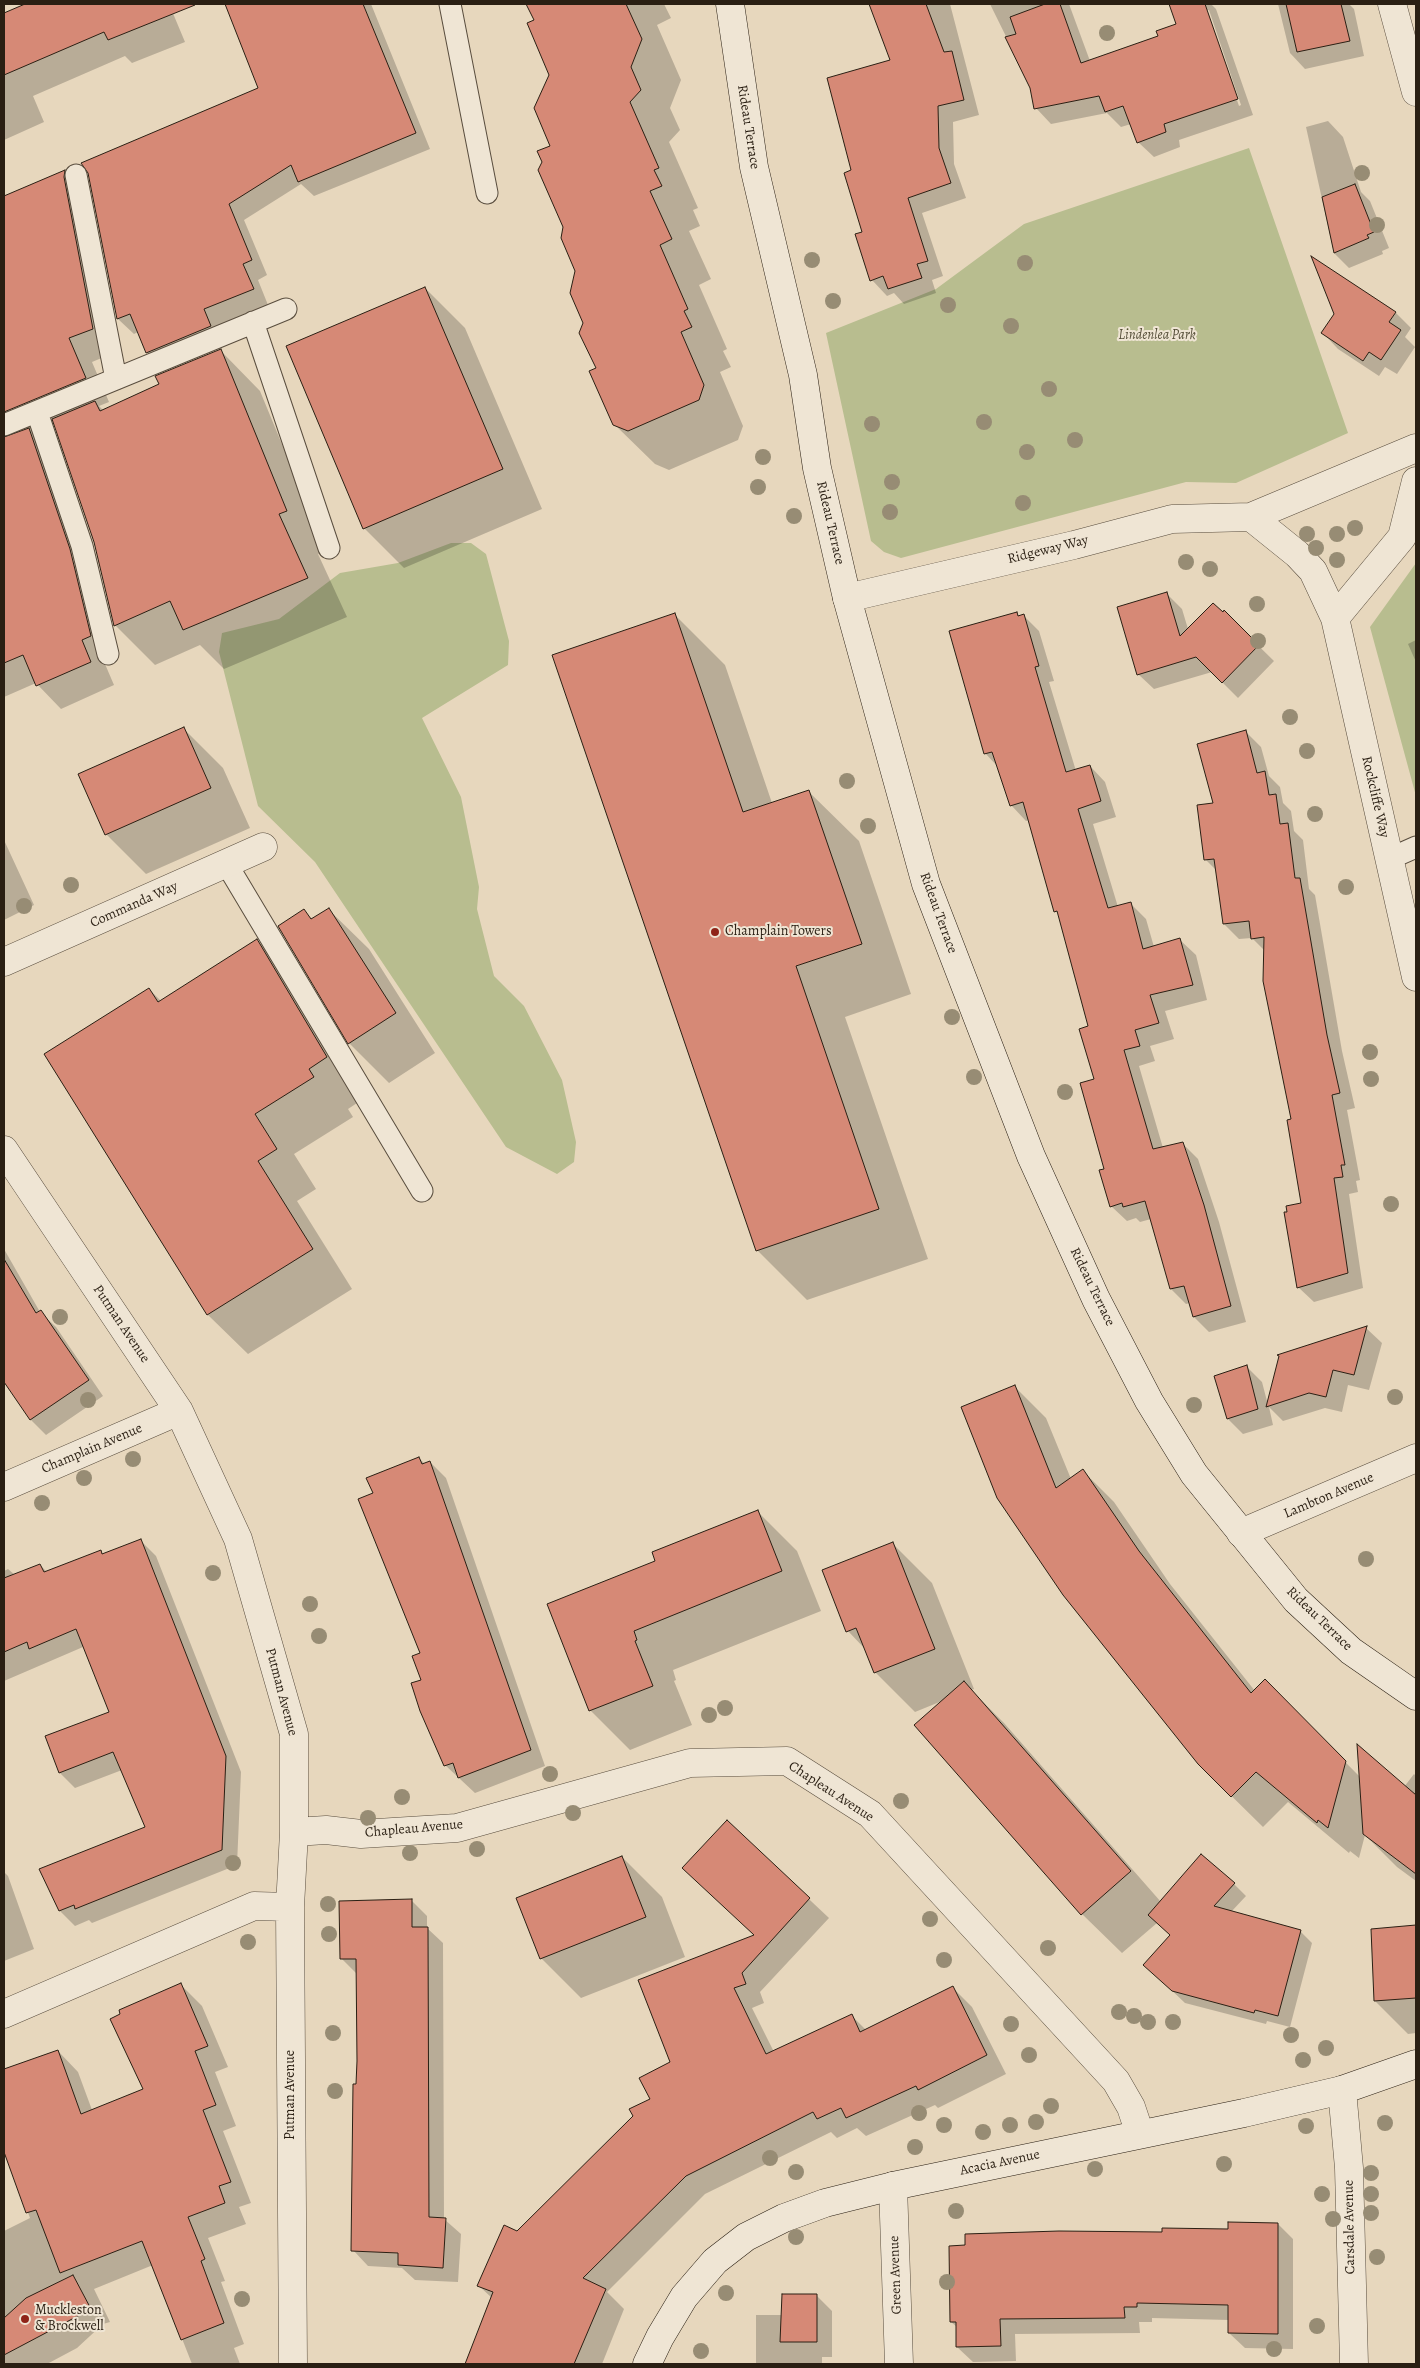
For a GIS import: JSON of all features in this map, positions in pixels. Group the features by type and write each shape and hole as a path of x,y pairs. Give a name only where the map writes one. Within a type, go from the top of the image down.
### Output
{"street":[{"name":"Rideau Terrace","path":"730,4 754,167 803,375 818,468 847,598 926,884 1031,1156 1096,1299 1149,1400 1194,1474 1296,1600 1351,1652 1416,1696"},
{"path":"1392,4 1416,92"},
{"path":"1251,517 1416,448"},
{"path":"1335,618 1402,537 1416,481"},
{"name":"Ridgeway Way","path":"847,598 1065,547 1172,518 1251,517"},
{"name":"Rockcliffe Way","path":"1251,517 1297,554 1312,572 1335,618 1416,977"},
{"name":"Commanda Way","path":"4,962 264,847"},
{"name":"Putman Avenue","path":"4,1150 179,1411 238,1539 294,1734 294,1832 290,1907 294,2364"},
{"name":"Champlain Avenue","path":"4,1486 179,1411"},
{"name":"Lambton Avenue","path":"1241,1533 1416,1458"},
{"name":"Chapleau Avenue","path":"294,1832 326,1830 361,1834 458,1828 690,1763 787,1761 870,1814 1116,2080 1131,2107 1140,2134"},
{"path":"4,2014 254,1906 290,1907"},
{"name":"Acacia Avenue","path":"647,2364 684,2297 715,2261 746,2237 784,2218 825,2203 893,2186 1244,2114 1342,2090 1416,2064"},
{"name":"Carsdale Avenue","path":"1342,2090 1349,2168 1354,2364"},
{"name":"Green Avenue","path":"893,2186 899,2364"}],"lane":[{"path":"450,4 487,193"},
{"path":"76,176 116,379"},
{"path":"4,426 286,308"},
{"path":"253,322 329,548"},
{"path":"37,412 82,546 108,654"},
{"path":"1389,859 1416,847"},
{"path":"226,864 422,1191"}],"green space":[{"name":"Lindenlea Park","path":"1249,148 1348,433 1236,483 1186,482 901,558 884,552 871,541 826,333 936,289 1024,224"},
{"path":"451,543 471,543 486,554 509,641 508,665 422,718 461,797 479,887 477,909 494,976 524,1006 562,1080 576,1142 574,1162 557,1174 506,1147 315,862 258,806 219,652 222,633 279,619 340,573 398,563"},
{"path":"1416,563 1416,796 1370,627"}],"building":[{"path":"25,4 195,5 108,40 104,32 4,75 4,13"},
{"path":"225,4 363,4 416,133 298,182 291,165 229,204 252,260 243,264 254,289 204,309 211,326 146,353 130,314 117,319 88,173 81,163 258,88"},
{"path":"526,4 626,4 642,39 631,67 641,90 630,102 659,168 654,170 662,186 650,191 672,239 660,245 688,309 684,311 692,327 681,332 704,385 699,400 628,431 613,425 589,371 596,368 579,333 583,323 570,293 575,271 561,238 563,227 538,170 542,162 537,151 550,146 534,108 549,75 527,23 534,20"},
{"path":"869,4 926,4 944,52 952,51 964,100 938,106 939,148 951,183 908,198 928,261 917,264 922,278 888,289 883,276 870,281 855,234 862,232 844,173 851,170 827,78 890,60"},
{"path":"1045,4 1060,4 1081,63 1158,36 1156,31 1176,24 1169,4 1205,4 1238,99 1164,124 1166,132 1137,143 1123,106 1105,112 1099,96 1034,109 1030,88 1005,37 1016,34 1010,17"},
{"path":"1286,4 1341,4 1350,41 1297,52"},
{"path":"65,170 64,177 93,329 69,338 86,378 4,412 4,196"},
{"path":"1355,184 1374,232 1367,235 1369,238 1334,253 1322,197"},
{"path":"1311,256 1396,312 1389,322 1401,330 1381,360 1369,352 1363,361 1321,333 1334,314"},
{"path":"425,287 503,469 363,529 286,346"},
{"path":"221,349 287,511 279,514 308,578 183,630 170,601 114,626 94,542 52,419 95,401 100,411 159,384 155,376"},
{"path":"29,428 70,549 91,636 82,640 91,662 36,686 23,655 4,663 4,437"},
{"path":"1167,592 1180,636 1213,603 1223,612 1224,610 1259,645 1222,683 1196,657 1137,675 1117,607"},
{"path":"1017,612 1018,616 1024,614 1039,666 1035,667 1066,772 1090,765 1101,801 1078,809 1108,908 1131,902 1143,949 1180,938 1193,985 1150,995 1159,1023 1135,1030 1140,1046 1124,1050 1153,1149 1183,1142 1204,1205 1231,1306 1193,1317 1184,1286 1170,1289 1145,1201 1123,1207 1122,1203 1110,1207 1099,1170 1104,1169 1080,1083 1094,1079 1079,1029 1088,1026 1057,911 1054,912 1023,802 1010,806 992,752 984,754 949,631"},
{"name":"Champlain Towers","path":"675,613 743,812 809,790 862,944 796,966 879,1209 756,1251 552,655"},
{"path":"184,727 211,788 105,835 78,774"},
{"path":"1246,730 1257,773 1265,771 1269,795 1276,794 1280,824 1288,823 1295,878 1300,878 1327,1035 1340,1093 1332,1095 1345,1165 1341,1165 1343,1177 1334,1178 1348,1273 1297,1288 1284,1212 1287,1212 1286,1206 1301,1203 1287,1120 1291,1119 1263,981 1264,937 1251,939 1249,921 1223,924 1214,859 1204,860 1197,805 1213,803 1197,744"},
{"path":"329,908 396,1013 348,1044 278,926 304,909 311,919"},
{"path":"257,939 327,1057 309,1069 314,1077 255,1114 277,1149 258,1161 313,1249 207,1315 44,1054 149,988 158,1002"},
{"path":"4,1259 36,1313 41,1310 89,1380 30,1420 4,1382"},
{"path":"1367,1326 1354,1375 1333,1370 1326,1397 1309,1393 1266,1407 1279,1356 1277,1355"},
{"path":"1247,1365 1258,1409 1227,1419 1214,1376"},
{"path":"1015,1385 1056,1488 1083,1469 1139,1551 1251,1693 1265,1679 1346,1761 1328,1828 1318,1820 1317,1823 1256,1772 1231,1797 1198,1764 1063,1595 997,1498 961,1407"},
{"path":"419,1457 422,1464 430,1461 531,1750 458,1778 453,1763 444,1766 420,1711 411,1683 421,1680 412,1656 420,1653 358,1499 373,1493 366,1478"},
{"path":"758,1510 782,1571 634,1631 637,1640 635,1641 653,1686 589,1711 547,1604 655,1561 652,1552"},
{"path":"141,1539 226,1756 222,1850 75,1909 74,1905 59,1911 39,1869 145,1827 113,1752 59,1773 45,1736 109,1712 76,1629 29,1649 27,1642 4,1652 4,1578 40,1564 44,1572 101,1550 102,1554"},
{"path":"893,1542 935,1649 874,1673 856,1628 846,1632 822,1570"},
{"path":"964,1681 1131,1871 1081,1915 914,1725"},
{"path":"1357,1744 1416,1795 1416,1874 1363,1834"},
{"path":"727,1820 810,1898 742,1973 746,1984 734,1988 766,2054 852,2014 860,2032 953,1986 987,2055 918,2090 916,2086 846,2118 841,2108 817,2119 813,2112 686,2176 583,2278 606,2289 574,2364 465,2364 493,2292 477,2286 504,2225 517,2231 633,2116 629,2109 650,2099 639,2078 670,2062 638,1980 754,1935 682,1868"},
{"path":"1201,1854 1235,1883 1214,1906 1301,1930 1278,2016 1255,2010 1254,2013 1172,1991 1143,1965 1170,1935 1148,1915"},
{"path":"622,1856 646,1917 540,1959 516,1898"},
{"path":"412,1899 412,1927 428,1927 429,2217 446,2218 443,2268 398,2265 398,2253 351,2251 353,2084 356,2084 357,2061 356,1959 340,1959 339,1901"},
{"path":"1416,1925 1416,1998 1374,2001 1371,1929"},
{"path":"181,1983 208,2046 195,2051 216,2105 203,2110 231,2182 219,2186 225,2203 188,2217 205,2259 201,2261 224,2323 181,2340 142,2241 60,2273 36,2210 26,2213 4,2152 4,2069 58,2050 81,2114 143,2089 110,2019 120,2014 119,2010"},
{"path":"1228,2222 1278,2223 1278,2334 1228,2333 1228,2305 1137,2303 1137,2307 1124,2307 1125,2318 1000,2319 1001,2346 956,2347 956,2322 950,2322 949,2246 965,2245 965,2234 1059,2231 1162,2232 1162,2228 1228,2229"},
{"name":"Muckleston & Brockwell","path":"73,2275 91,2309 4,2355 4,2318 26,2298"},
{"path":"782,2294 817,2294 817,2342 780,2342"}],"place":[{"name":"Champlain Towers","path":"715,932"},
{"name":"Muckleston & Brockwell","path":"25,2319"}]}
